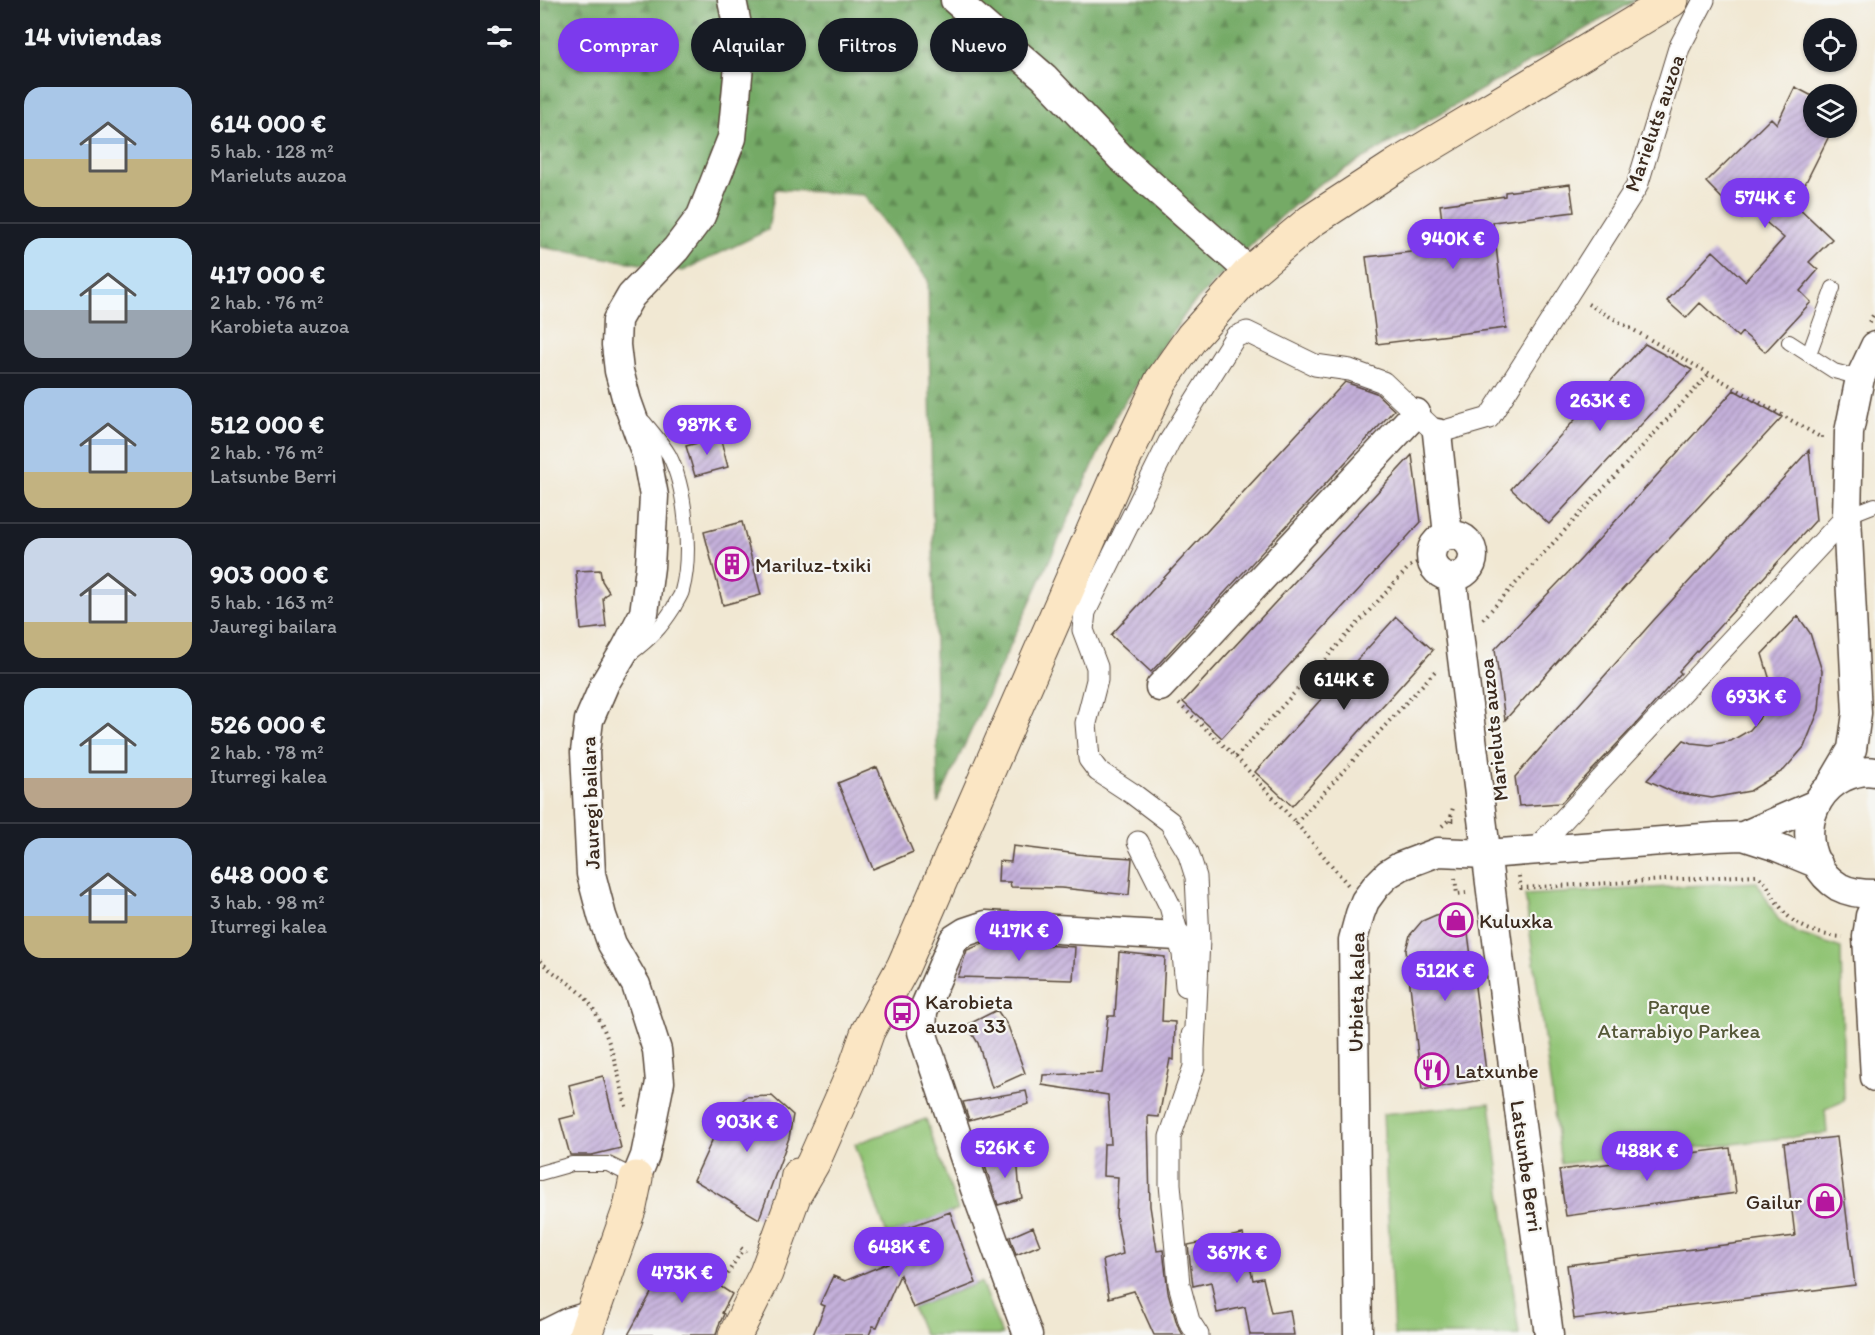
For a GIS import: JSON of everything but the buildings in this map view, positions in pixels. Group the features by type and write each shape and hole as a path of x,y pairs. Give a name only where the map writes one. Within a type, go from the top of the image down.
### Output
{"main road":[{"path":"735,1335 766,1273 794,1196 813,1163 855,1068 868,1031 903,967 1123,462 1161,381 1192,337 1250,272 1311,221 1397,165 1691,4"},
{"path":"588,1325 630,1207 636,1178"}],"street":[{"name":"Jauregi bailara","path":"636,1178 645,1156 660,1082 657,1050 636,985 612,944 591,874 585,752 589,720 605,683 644,613 650,567 654,496 646,454 619,371 616,345 617,320 631,296 676,249 701,216 732,138 741,45 732,0"},
{"path":"955,0 1044,77 1121,158 1250,272"},
{"name":"Marieluts auzoa","path":"1437,434 1489,418 1637,186 1691,4"},
{"path":"1198,1335 1189,1321 1179,1284 1170,1184 1170,1137 1194,1067 1199,939 1196,877 1188,852 1170,822 1098,771 1089,759 1086,723 1097,680 1097,667 1083,630 1085,612 1169,442 1235,337 1247,332 1315,365 1350,370 1383,382 1437,434 1439,545 1432,562 1439,573 1452,577 1464,573 1472,563 1470,545 1466,540 1460,537 1439,545"},
{"path":"1875,346 1860,378 1849,432 1847,516 1857,713 1852,749 1811,816 1808,835 1813,856 1824,873 1840,887 1860,894 1875,894"},
{"path":"1160,687 1416,413"},
{"path":"1535,850 1847,516"},
{"name":"Marieluts auzoa","path":"1452,577 1488,854"},
{"name":"Urbieta kalea","path":"1743,836 1824,794 1850,774 1875,772"},
{"name":"Urbieta kalea","path":"1358,1335 1353,940 1365,901 1376,886 1388,874 1401,866 1438,852 1488,854 1743,836 1818,864"},
{"path":"1138,842 1170,906 1183,954 1194,1050"},
{"name":"Latsunbe Berri","path":"1488,854 1549,1335"},
{"path":"1875,905 1870,916 1867,938 1875,1077"},
{"path":"1028,1335 963,1155 922,1032 923,1011 931,989 954,939 965,932 986,925 1177,936"},
{"path":"543,1335 569,1322 588,1325"}],"lane":[{"path":"1809,354 1833,288"},
{"path":"1790,342 1834,371 1860,378"},
{"path":"1847,516 1875,505"},
{"path":"540,1173 572,1164 608,1164 636,1178"}],"path":[{"path":"1569,293 1822,438 1824,427"},
{"path":"1482,620 1710,373"},
{"path":"1236,757 1409,567 1439,545"},
{"path":"1296,823 1437,668"},
{"path":"1160,687 1236,757 1350,887"},
{"path":"540,961 583,995 601,1022 615,1063 629,1118"},
{"path":"741,1248 746,1252"}],"green space":[{"path":"540,0 1636,0 1319,184 1266,230 1190,307 1116,415 938,803 928,280 864,195 775,189 768,230 683,271 540,247"},
{"name":"Parque Atarrabiyo Parkea","path":"1757,882 1778,919 1797,933 1841,948 1844,1101 1825,1109 1827,1133 1561,1164 1525,895"},
{"path":"1490,1103 1519,1335 1394,1335 1383,1114"},
{"path":"926,1119 958,1210 887,1235 855,1144"},
{"path":"981,1282 1002,1335 924,1335 913,1308"}],"place":[{"name":"Mariluz-txiki","path":"732,564"},
{"name":"Kuluxka","path":"1456,920"},
{"name":"Karobieta auzoa 33","path":"902,1013"},
{"name":"Latxunbe","path":"1432,1070"},
{"name":"Gailur","path":"1825,1201"}]}
